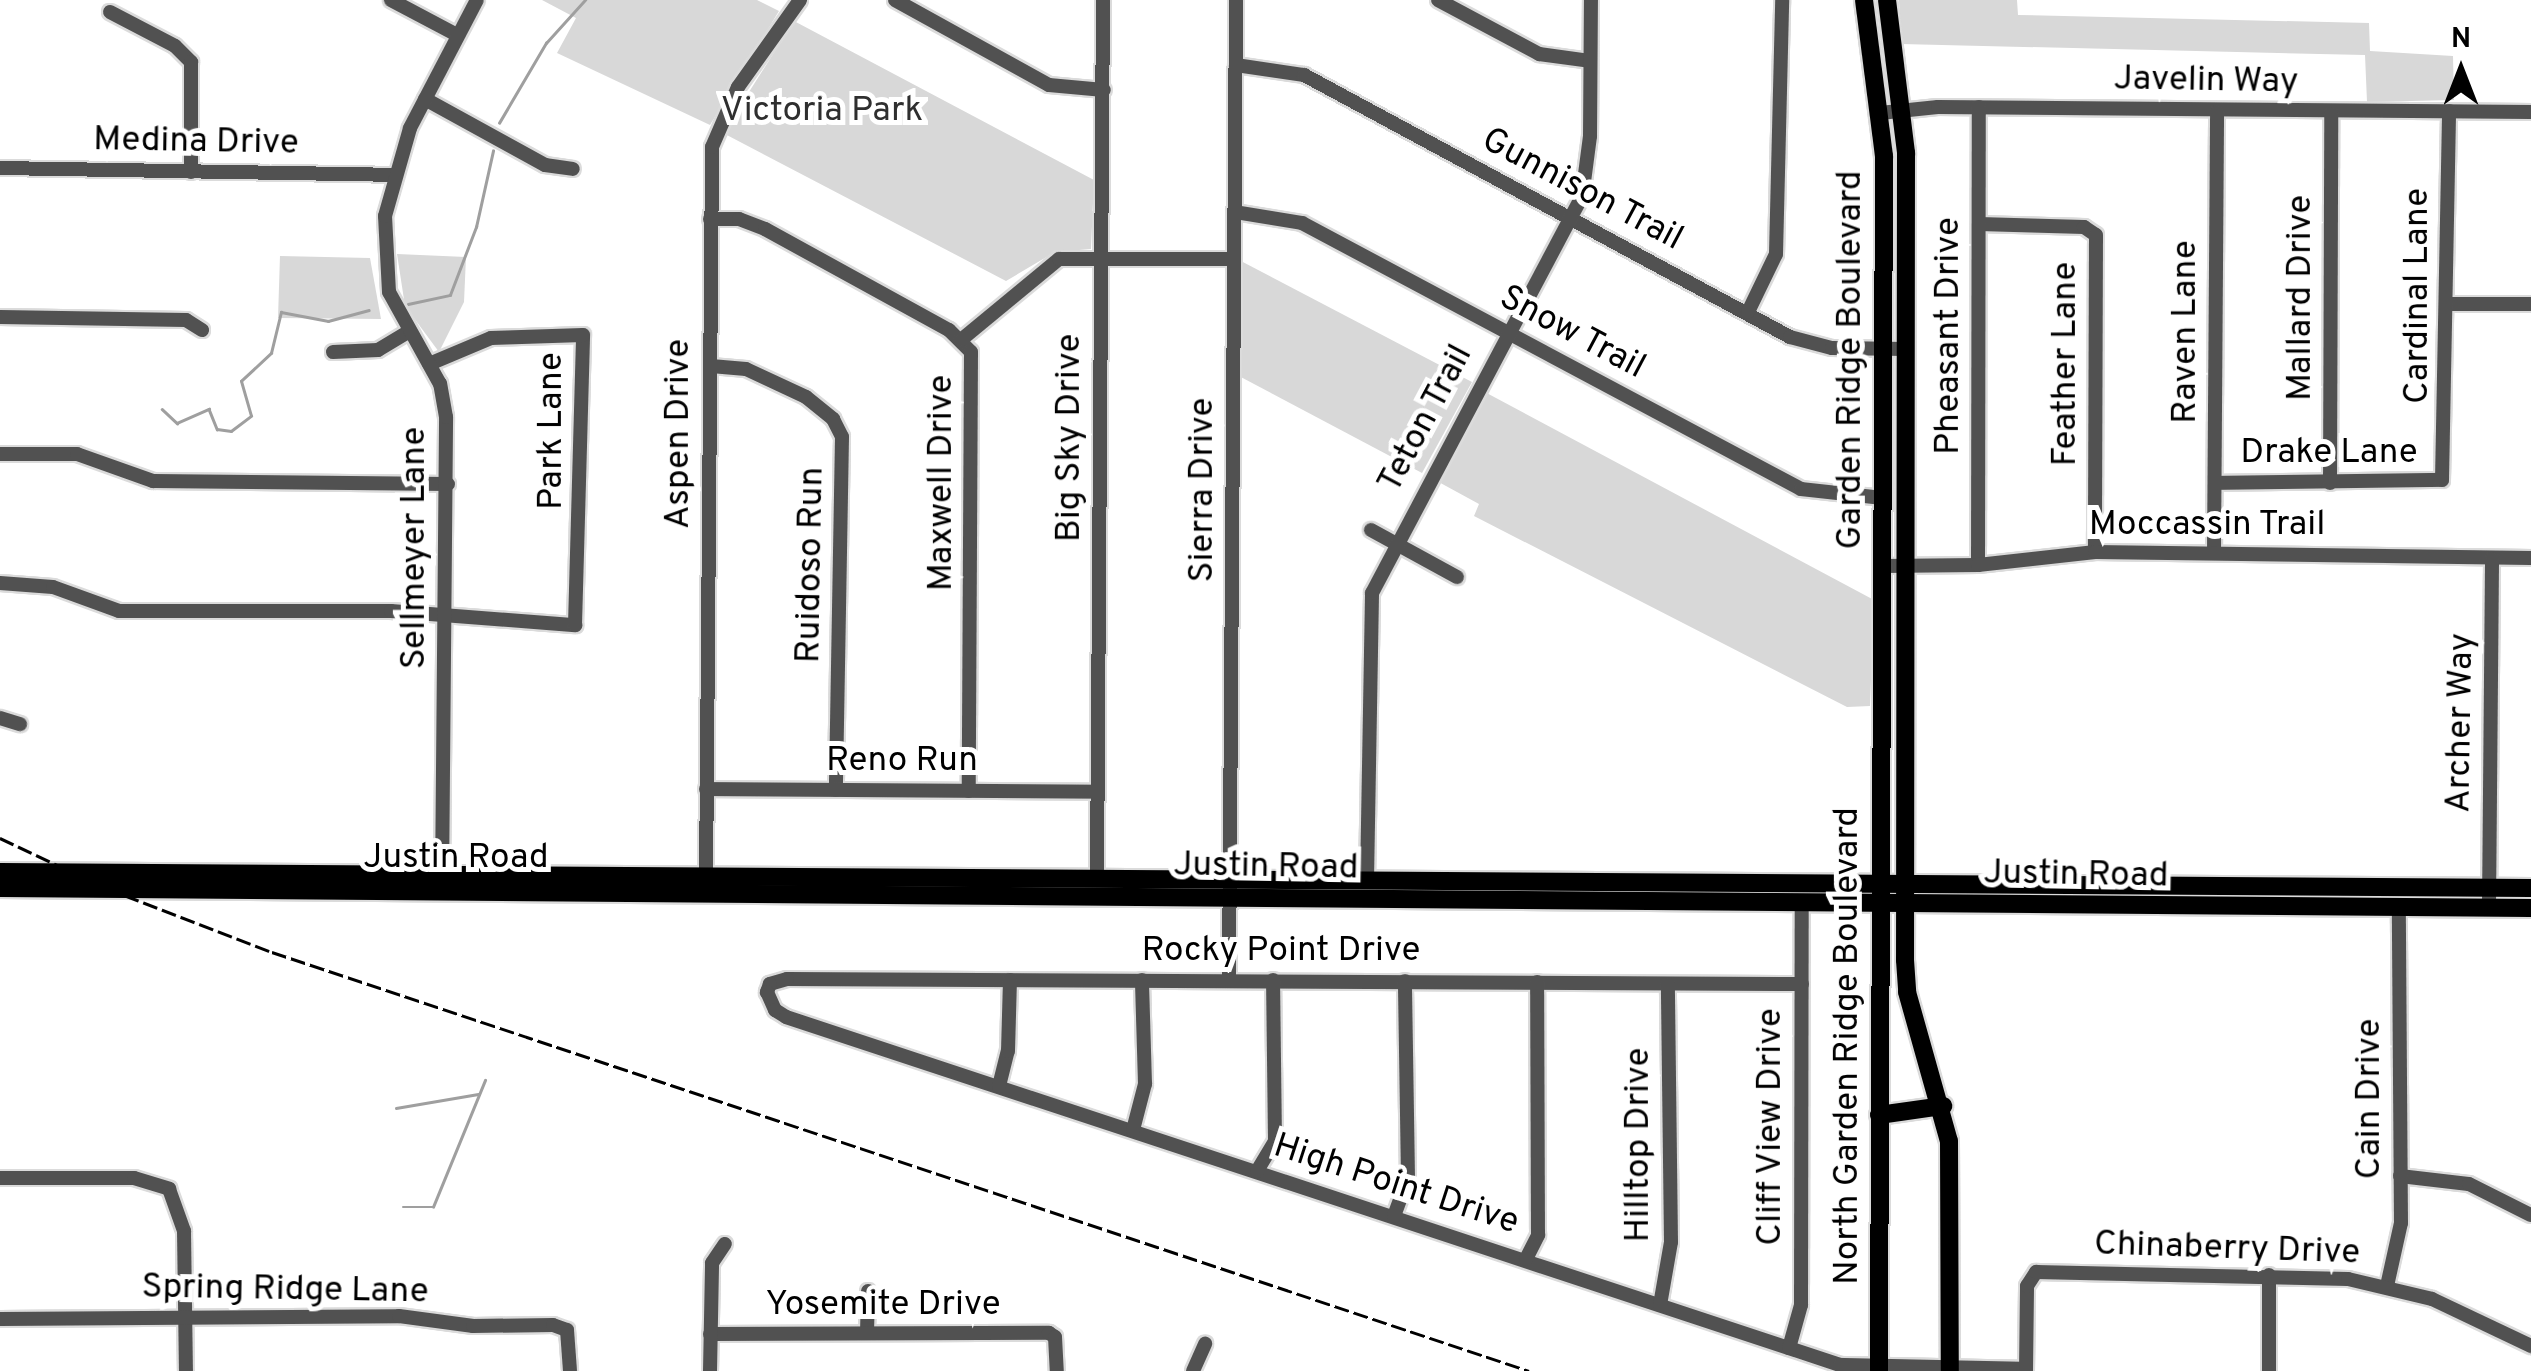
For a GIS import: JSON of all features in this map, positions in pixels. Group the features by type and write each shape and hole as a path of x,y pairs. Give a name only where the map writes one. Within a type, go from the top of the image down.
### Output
{"main road":[{"name":"Garden Ridge Boulevard","path":"1864,0 1880,114 1884,721"},
{"path":"1887,0 1902,111 1907,992 1943,1106 1950,1369"},
{"path":"1884,669 1905,663"},
{"name":"North Garden Ridge Boulevard","path":"1879,1369 1884,721"},
{"path":"1842,883 1870,861 1882,824"},
{"name":"Justin Road","path":"0,872 442,882 554,892 1097,877 2122,888 2531,888"},
{"path":"554,892 561,884 626,875"},
{"name":"Justin Road","path":"0,888 442,882 626,875 706,885 1229,900 2125,910 2531,908"},
{"path":"1524,880 1524,901"},
{"path":"2122,888 2125,910"},
{"path":"2311,888 2311,910"},
{"path":"1879,1115 1943,1106"}],"street":[{"path":"391,0 458,36"},
{"name":"Sellmeyer Lane","path":"442,882 446,416 429,364 406,333 384,268 392,175 425,99 477,0"},
{"name":"Aspen Drive","path":"706,885 710,219 717,126 800,0"},
{"path":"895,0 1050,85 1104,90"},
{"name":"Big Sky Drive","path":"1097,877 1103,0"},
{"name":"Sierra Drive","path":"1229,980 1236,0"},
{"path":"1438,0 1539,54 1590,60"},
{"name":"Teton Trail","path":"1367,880 1368,611 1394,543 1570,218 1589,166 1591,0"},
{"path":"1748,312 1776,254 1782,0"},
{"path":"110,12 175,46 191,62 191,172"},
{"name":"Gunnison Trail","path":"1236,65 1304,75 1748,312 1819,345 1906,350"},
{"path":"425,99 545,165 573,169"},
{"name":"Javelin Way","path":"1880,114 1979,107 2331,114 2531,112"},
{"name":"Pheasant Drive","path":"1978,566 1979,107"},
{"name":"Cardinal Lane","path":"2442,480 2449,111"},
{"name":"Raven Lane","path":"2214,553 2218,112"},
{"name":"Mallard Drive","path":"2330,484 2331,114"},
{"name":"Medina Drive","path":"0,168 392,175"},
{"name":"Snow Trail","path":"1234,212 1302,223 1801,490 1883,498"},
{"name":"Maxwell Drive","path":"710,219 738,219 766,229 961,340 971,352 974,384 969,791"},
{"name":"Feather Lane","path":"1980,224 2084,227 2096,235 2095,552"},
{"path":"961,340 1050,262 1101,258 1234,259"},
{"path":"2448,304 2531,304"},
{"path":"0,317 186,320 202,330"},
{"path":"333,352 378,350 406,333"},
{"name":"Park Lane","path":"429,364 491,338 583,335 575,625 551,628 493,614 446,614"},
{"name":"Ruidoso Run","path":"710,366 746,368 806,397 833,419 842,437 836,790"},
{"path":"0,454 78,454 152,481 448,484"},
{"name":"Drake Lane","path":"2215,482 2330,484 2442,480"},
{"path":"1370,530 1457,577"},
{"name":"Moccassin Trail","path":"1883,566 1978,566 2095,552 2531,558"},
{"name":"Archer Way","path":"2488,908 2492,558"},
{"path":"0,583 54,587 118,610 446,614"},
{"path":"0,718 20,724"},
{"name":"Reno Run","path":"706,789 1096,792"},
{"name":"Cliff View Drive","path":"1790,1348 1800,1305 1802,904"},
{"name":"Cain Drive","path":"2386,1286 2399,1238 2398,909"},
{"name":"Rocky Point Drive","path":"767,992 770,984 787,979 1802,984"},
{"path":"999,1086 1008,1051 1010,980"},
{"path":"1134,1130 1145,1084 1142,980"},
{"path":"1256,1170 1274,1141 1273,980"},
{"path":"1394,1216 1408,1178 1405,981"},
{"path":"1526,1260 1538,1236 1537,982"},
{"name":"Hilltop Drive","path":"1660,1305 1671,1242 1668,984"},
{"name":"High Point Drive","path":"767,992 775,1010 786,1016 1840,1365 2026,1370"},
{"path":"2400,1176 2469,1184 2531,1215"},
{"path":"0,1178 134,1178 170,1188 184,1231 186,1371"},
{"path":"710,1371 712,1263 726,1244"},
{"name":"Chinaberry Drive","path":"2026,1370 2030,1278 2036,1272 2268,1275 2386,1286 2477,1317 2531,1346"},
{"path":"2268,1275 2269,1371"},
{"path":"867,1334 868,1292"},
{"name":"Spring Ridge Lane","path":"0,1319 399,1316 568,1330 570,1371"},
{"name":"Yosemite Drive","path":"710,1334 1055,1337 1057,1371"},
{"path":"1194,1371 1205,1344"}],"green space":[{"name":"Victoria Park","path":"542,0 757,0 779,11 710,125 557,53 576,18"},
{"path":"1899,0 2017,0 2018,15 2369,23 2370,51 2453,56 2454,100 2367,102 2365,55 1901,44"},
{"name":"Victoria Park","path":"794,21 1094,180 1091,249 1055,252 1006,281 723,133"},
{"path":"397,254 466,257 464,302 439,352 405,306"},
{"path":"280,256 370,258 381,319 278,318"},
{"path":"1239,260 1472,382 1422,473 1237,375"},
{"path":"1481,390 1874,600 1870,706 1847,707 1474,516 1479,504 1435,480"}],"waterway":[{"path":"499,123 546,43 585,0"},
{"path":"408,304 450,295 476,227 493,151"},
{"path":"162,409 177,423 209,409 217,429 231,431 251,416 241,381 271,353 281,312 328,321 369,310"},
{"path":"403,1207 433,1207 485,1080"},
{"path":"396,1108 478,1094"}],"railway":[{"path":"0,838 106,888 272,952 1529,1371"}]}
